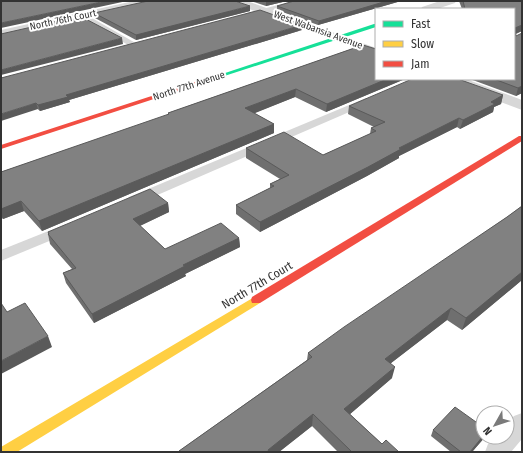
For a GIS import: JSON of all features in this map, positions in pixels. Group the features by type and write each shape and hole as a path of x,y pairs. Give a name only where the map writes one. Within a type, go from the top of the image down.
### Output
{"street":[{"name":"North 76th Court","path":"1,34 148,1"},
{"name":"West Wabansia Avenue","path":"237,1 375,52"},
{"path":"429,8 451,1"},
{"name":"North 77th Avenue","path":"1,147 375,25"},
{"path":"455,80 522,105"},
{"name":"North 77th Court","path":"5,452 522,138"}],"lane":[{"path":"242,16 301,1"},
{"path":"82,16 139,44 120,49"},
{"path":"126,204 374,98"},
{"path":"1,256 74,225"},
{"path":"496,452 522,422"}],"building":[{"path":"1,1 106,1 1,23"},
{"path":"148,1 235,1 250,6 136,35 94,13"},
{"path":"294,1 387,1 319,21 277,6"},
{"path":"463,1 522,1 522,25 515,28 515,8 465,8"},
{"path":"260,10 302,25 66,95 68,97 38,105 36,103 1,114 1,78"},
{"path":"80,16 122,38 1,70 1,34"},
{"path":"515,28 516,36 522,33 522,86 518,88 497,80 515,80"},
{"path":"363,45 375,49 375,80 385,80 327,104 296,89 245,108 274,124 39,221 21,201 1,209 1,172 169,114 168,113"},
{"path":"410,80 461,80 503,95 491,102 495,104 463,120 459,118 399,148 401,149 260,222 236,205 274,186 270,184 289,175 246,148 284,132 323,155 376,131 371,128 385,122 349,106"},
{"path":"150,189 168,203 133,219 165,249 221,223 239,238 183,265 185,266 92,314 63,273 76,268 48,234 48,232"},
{"path":"522,206 522,272 466,318 451,308 385,359 395,367 344,409 382,444 386,440 399,452 352,452 313,414 268,450 269,452 179,452 312,357 308,353 344,327"},
{"path":"1,303 7,312 25,303 48,336 1,361"},
{"path":"455,407 475,421 476,445 470,452 461,452 433,430"}],"traffic: fast":[{"path":"210,79 375,25"}],"traffic: slow":[{"path":"5,452 256,300"}],"traffic: jam":[{"path":"1,147 210,79"},
{"path":"256,300 522,138"}]}
